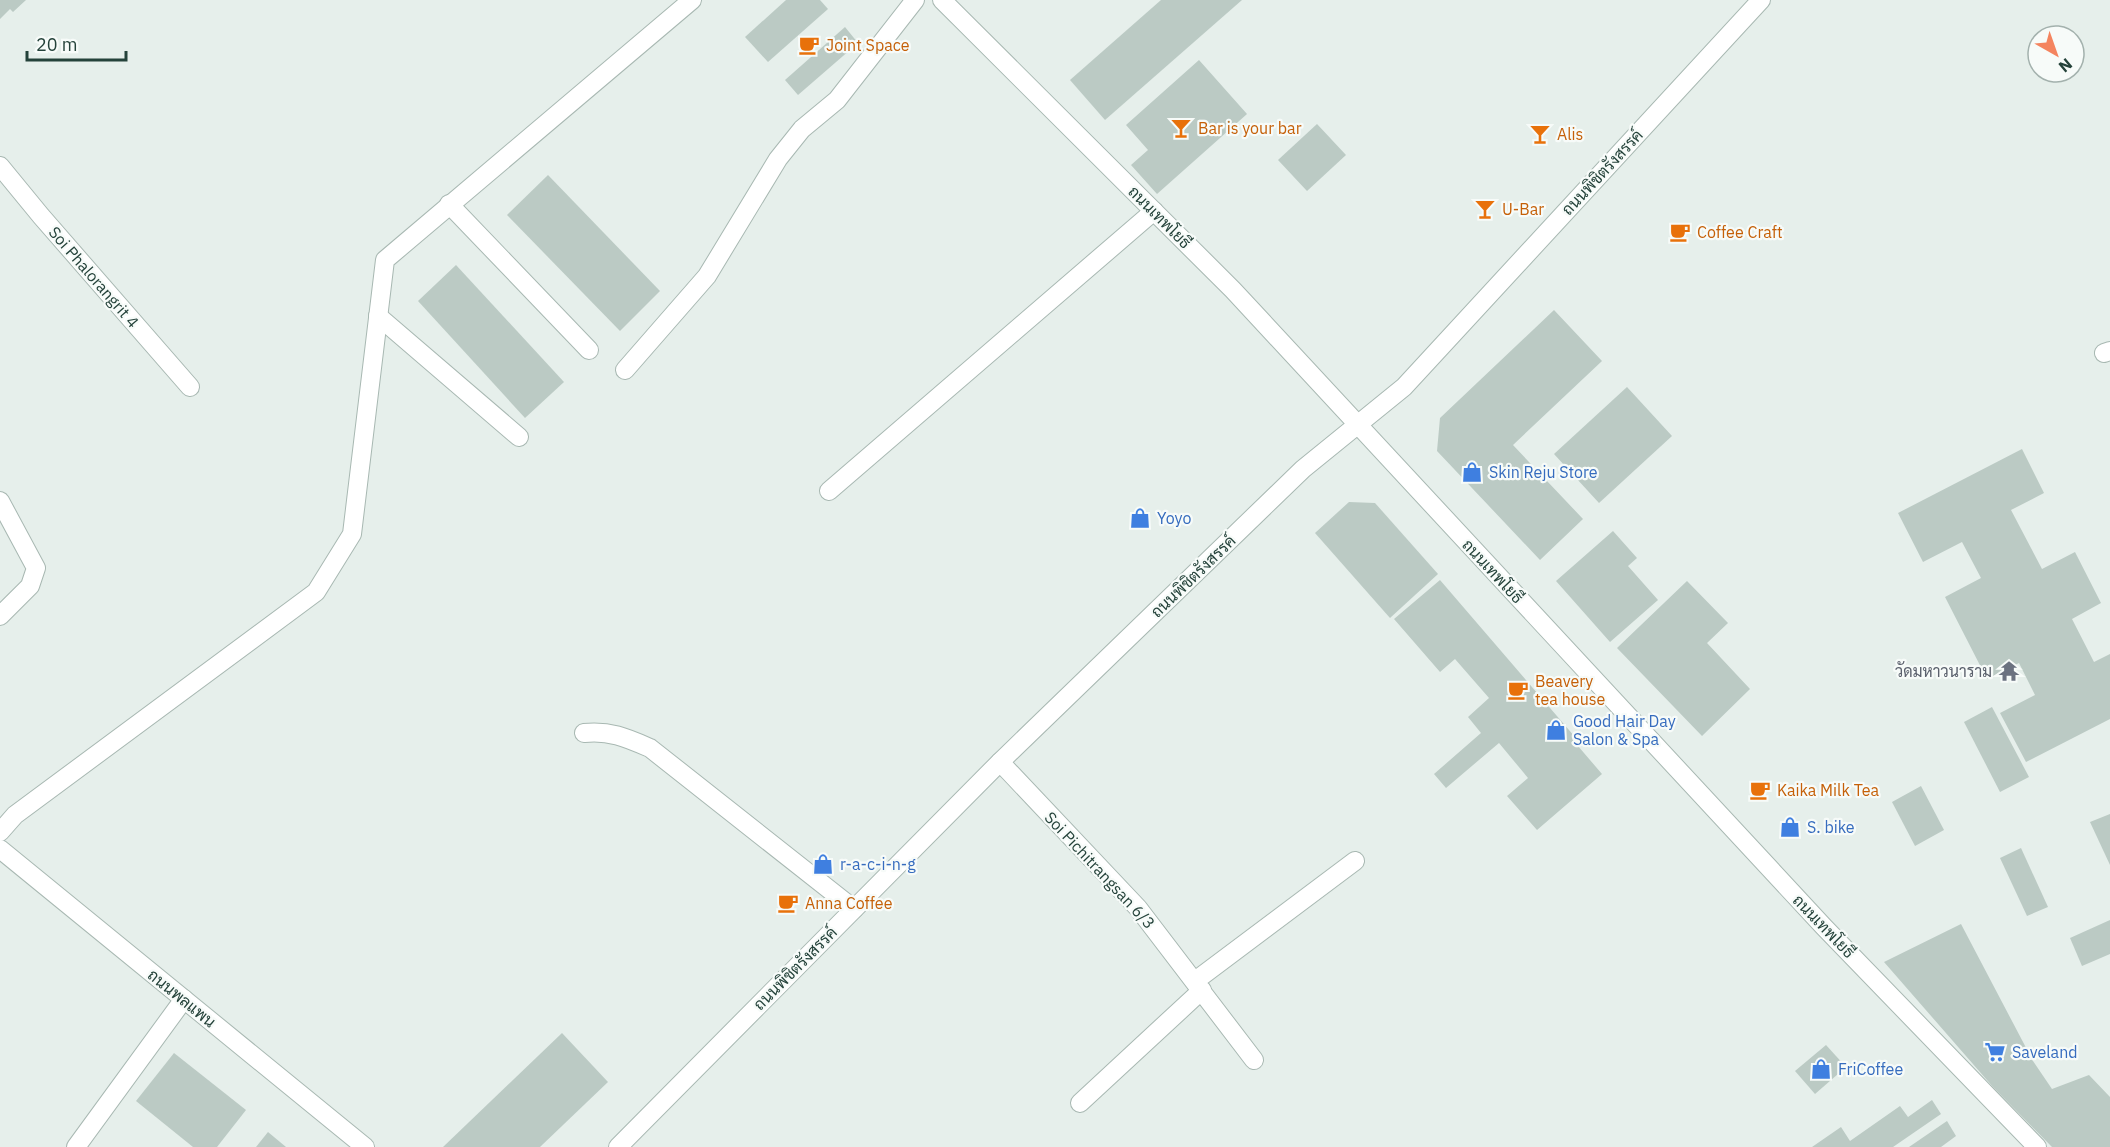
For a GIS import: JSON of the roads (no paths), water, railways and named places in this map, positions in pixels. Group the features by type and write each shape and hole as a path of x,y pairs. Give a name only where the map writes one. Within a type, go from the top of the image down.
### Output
{"street":[{"path":"0,832 15,814 316,592 352,534 385,260 692,0"},
{"path":"625,370 707,276 778,159 802,129 837,100 915,0"},
{"name":"ถนนเทพโยธี","path":"942,0 1233,290 1824,927 2037,1147"},
{"name":"ถนนพิชิตรังสรรค์","path":"618,1147 999,762 1316,457 1411,380 1761,0"},
{"name":"Soi Phalorangrit 4","path":"0,166 190,387"},
{"path":"449,204 590,350"},
{"path":"829,491 1154,211"},
{"path":"378,316 519,437"},
{"path":"0,501 36,568 30,586 0,616"},
{"path":"584,733 601,731 630,739 650,748 854,909"},
{"name":"Soi Pichitrangsan 6/3","path":"999,762 1138,908 1254,1060"},
{"name":"ถนนพลแพน","path":"0,849 365,1147"},
{"path":"1080,1103 1198,986 1355,861"},
{"path":"76,1147 184,999"}],"place":[{"name":"Joint Space","path":"809,45"},
{"name":"Bar is your bar","path":"1181,128"},
{"name":"Alis","path":"1540,134"},
{"name":"U-Bar","path":"1485,209"},
{"name":"Coffee Craft","path":"1680,232"},
{"name":"Skin Reju Store","path":"1472,472"},
{"name":"Yoyo","path":"1140,518"},
{"name":"วัดมหาวนาราม","path":"2009,671"},
{"name":"Beavery tea house","path":"1518,690"},
{"name":"Good Hair Day Salon & Spa","path":"1556,730"},
{"name":"Kaika Milk Tea","path":"1760,790"},
{"name":"S. bike","path":"1790,827"},
{"name":"r-a-c-i-n-g","path":"823,864"},
{"name":"Anna Coffee","path":"788,903"},
{"name":"Saveland","path":"1995,1052"},
{"name":"FriCoffee","path":"1821,1069"}]}
